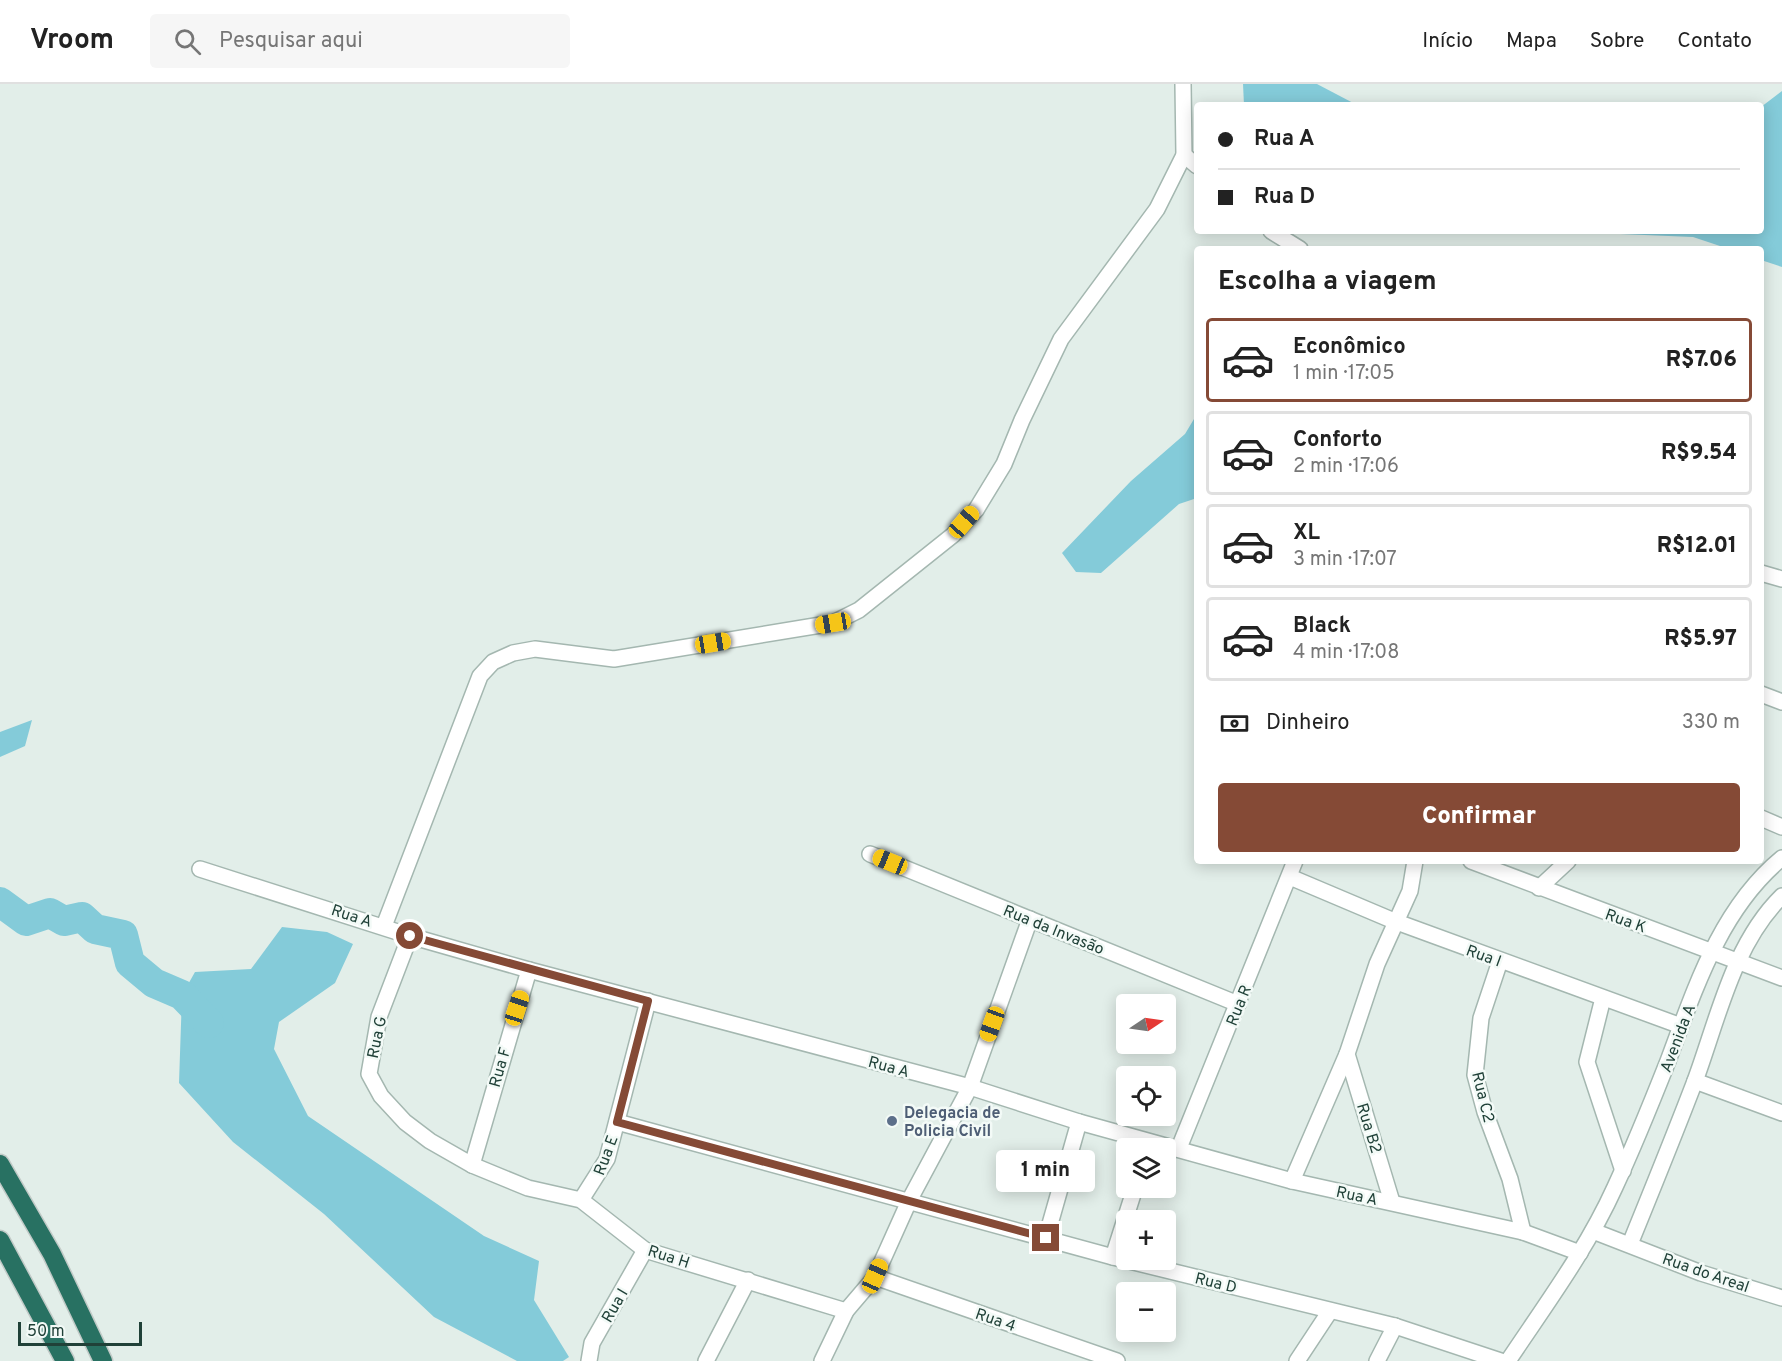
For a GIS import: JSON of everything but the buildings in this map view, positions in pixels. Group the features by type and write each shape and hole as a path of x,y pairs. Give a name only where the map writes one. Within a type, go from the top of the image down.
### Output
{"highway":[{"path":"0,1164 52,1254 103,1361"},
{"path":"0,1240 65,1361"}],"street":[{"path":"384,926 480,676 493,662 513,653 535,649 596,658 630,657 833,623 860,610 953,535 976,510 1004,464 1022,420 1061,339 1157,209 1184,155 1183,84"},
{"path":"1184,155 1194,163"},
{"path":"1276,234 1295,246"},
{"path":"1764,574 1782,579"},
{"path":"1764,695 1782,702"},
{"path":"1764,819 1782,827"},
{"name":"Rua da Invasão","path":"870,854 1238,1004"},
{"name":"Avenida A","path":"1508,1361 1580,1253 1623,1171 1712,952 1735,907 1782,858"},
{"name":"Rua R","path":"1179,1148 1294,864"},
{"path":"1292,1181 1347,1054 1394,921 1410,891 1414,864"},
{"name":"Rua K","path":"1479,864 1782,978"},
{"path":"1539,888 1565,864"},
{"name":"Rua A","path":"200,869 410,936 529,970 970,1087 1127,1138"},
{"name":"Rua I","path":"1290,877 1394,921 1681,1026"},
{"name":"Avenida A","path":"1630,1244 1695,1081 1738,961 1769,908 1782,896"},
{"path":"823,1361 846,1311 875,1276 910,1199 970,1087 1030,919"},
{"name":"Rua G","path":"410,936 379,1017 369,1074 381,1096 405,1122 430,1141 472,1165"},
{"name":"Rua C2","path":"1500,961 1481,1018 1475,1075 1485,1112 1510,1179 1523,1233"},
{"name":"Rua F","path":"472,1165 529,970"},
{"path":"1604,998 1587,1062 1623,1171"},
{"name":"Rua E","path":"581,1200 607,1159 648,1001"},
{"name":"Rua B2","path":"1347,1054 1392,1202"},
{"path":"1695,1081 1782,1113"},
{"name":"Rua D","path":"617,1122 910,1199 1113,1257 1395,1326 1501,1361"},
{"path":"1046,1238 1079,1122"},
{"name":"Rua A","path":"1176,1148 1292,1181 1523,1233 1580,1253"},
{"name":"Rua H","path":"472,1165 528,1188 581,1200 645,1250 846,1311"},
{"path":"1113,1257 1132,1198"},
{"name":"Rua do Areal","path":"1593,1231 1701,1273 1782,1298"},
{"name":"Rua I","path":"589,1361 592,1343 645,1250"},
{"name":"Rua 4","path":"875,1276 1117,1361"},
{"path":"706,1361 748,1280"},
{"path":"1297,1361 1330,1311"},
{"path":"1377,1361 1395,1326"}],"water":[{"path":"1243,84 1317,84 1351,102 1244,102"},
{"path":"1782,91 1782,267 1764,261 1764,246 1720,246 1693,237 1620,234 1764,234 1764,105"},
{"path":"1194,419 1194,499 1179,504 1101,573 1076,572 1062,553 1131,481 1185,434"},
{"path":"32,720 25,746 0,757 0,732"},
{"path":"282,927 327,932 353,944 335,983 279,1022 274,1049 308,1116 484,1236 539,1261 534,1300 569,1357 563,1361 517,1361 434,1317 324,1214 233,1142 179,1083 182,995 195,972 251,969"}],"waterway":[{"path":"0,902 26,921 50,913 64,921 82,917 95,929 123,935 130,963 154,983 182,995 209,1023"}],"place":[{"name":"Delegacia de Policia Civil","path":"892,1121"}],"route":[{"path":"410,936 648,1001 617,1122 910,1199 1046,1238"}]}
